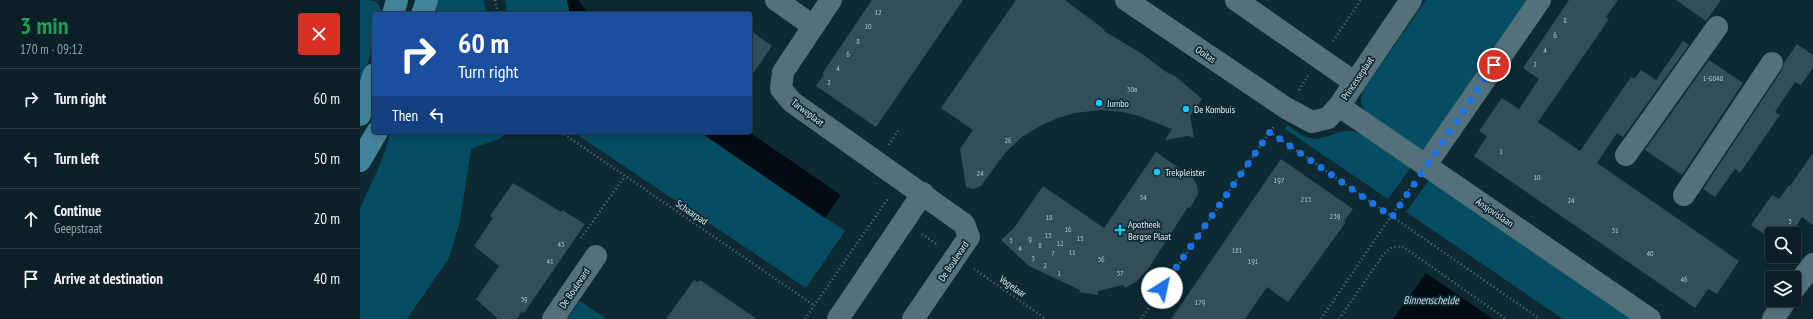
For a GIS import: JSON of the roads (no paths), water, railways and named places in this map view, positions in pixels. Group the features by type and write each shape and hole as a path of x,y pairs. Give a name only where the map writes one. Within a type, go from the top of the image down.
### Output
{"main road":[{"path":"393,12 397,0"},
{"path":"360,115 372,80"},
{"path":"360,161 376,134"}],"street":[{"path":"776,0 813,26"},
{"name":"Tarweplaat","path":"831,0 783,72 781,89 792,102 902,179"},
{"name":"Ooitas","path":"1126,0 1286,108"},
{"path":"1237,0 1354,82"},
{"name":"Princesseplaat","path":"1286,108 1312,122 1328,118 1339,106 1411,0"},
{"path":"1426,165 1540,0"},
{"path":"1626,155 1717,28"},
{"path":"1684,195 1772,64"},
{"name":"Ansjovislaan","path":"1339,106 1650,319"},
{"name":"De Boulevard","path":"902,179 964,224 969,237 963,262 913,319"},
{"path":"838,319 923,193"},
{"name":"De Boulevard","path":"553,319 596,256"},
{"path":"1801,280 1813,264"},
{"path":"1773,319 1781,307"}],"water":[{"path":"567,0 578,0 587,12 570,12"},
{"path":"703,134 752,134 841,195 825,218"},
{"name":"Binnenschelde","path":"1426,273 1493,319 1393,319"}],"place":[{"name":"Jumbo","path":"1099,103"},
{"name":"De Kombuis","path":"1186,109"},
{"name":"Trekpleister","path":"1157,172"},
{"name":"Apotheek Bergse Plaat","path":"1120,230"}]}
